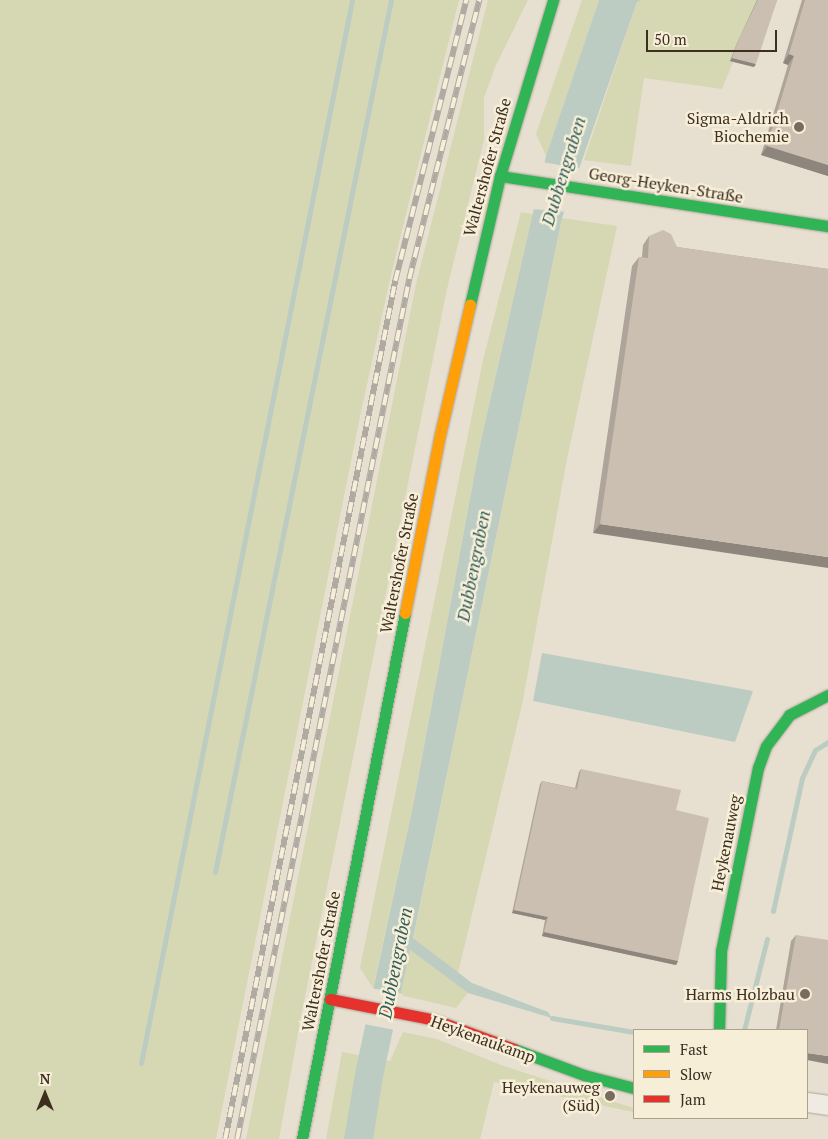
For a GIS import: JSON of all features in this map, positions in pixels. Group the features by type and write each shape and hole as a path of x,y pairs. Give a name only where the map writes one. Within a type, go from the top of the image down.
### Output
{"main road":[{"name":"Waltershofer Straße","path":"302,1139 440,439 500,176 553,0"},
{"name":"Georg-Heyken-Straße","path":"500,176 828,226"},
{"name":"Heykenauweg","path":"719,1029 721,951 758,768 766,746 789,715 828,695"},
{"name":"Heykenaukamp","path":"330,999 407,1014 474,1034 584,1076 633,1088"}],"street":[{"path":"808,1102 828,1105"}],"green space":[{"path":"0,0 459,0 390,279 358,426 216,1139 0,1139"},
{"path":"488,0 528,0 496,65 484,98 484,140 447,289 300,1022 279,1139 246,1139 416,284"},
{"path":"582,0 599,0 546,156 536,134"},
{"path":"642,0 759,0 722,89 644,78 631,166 584,160 637,2"},
{"path":"521,212 533,214 480,445 413,806 373,988 360,968 483,360"},
{"path":"562,218 617,226 567,459 522,705 458,973 413,939"},
{"path":"410,950 468,993 456,1008 400,995"},
{"path":"403,1032 437,1039 501,1065 633,1108 633,1112 494,1082 480,1139 326,1139 342,1052 390,1061"}],"water":[{"name":"Dubbengraben","path":"599,0 642,0 637,2 562,218 413,938 472,983 548,1012 552,1018 468,993 410,950 383,1077 373,1139 344,1139 356,1068 413,806 480,445 546,156"},
{"path":"542,653 753,691 735,742 533,701"}],"pier":[{"path":"542,162 583,169 567,212 532,209"},
{"path":"371,988 403,994 395,1030 364,1024"}],"building":[{"path":"758,0 777,0 756,64 732,58"},
{"path":"805,0 828,0 828,165 767,146 794,56 789,54"},
{"path":"663,230 671,234 677,247 828,269 828,557 600,524 639,257 648,258 649,236"},
{"path":"581,769 681,790 676,810 709,818 678,961 544,932 548,917 514,910 542,781 577,789"},
{"name":"Harms Holzbau","path":"796,935 828,940 828,1056 808,1053 808,1029 779,1029"}],"waterway":[{"path":"141,1063 352,0"},
{"path":"215,872 391,0"},
{"path":"773,911 802,778 815,750 828,742"},
{"path":"744,1029 767,939"},
{"path":"552,1018 633,1032"}],"railway":[{"path":"225,1139 395,281 466,0"},
{"path":"237,1139 409,279 479,0"}],"traffic: fast":[{"path":"470,305 500,176 553,0"},
{"path":"500,176 828,226"},
{"path":"302,1139 405,613"},
{"path":"719,1029 721,951 758,768 766,746 789,715 828,695"},
{"path":"514,1049 584,1075 633,1088"}],"traffic: slow":[{"path":"405,613 439,439 470,305"}],"traffic: jam":[{"path":"330,999 435,1020 514,1049"}],"place":[{"name":"Sigma-Aldrich Biochemie","path":"799,127"},
{"name":"Harms Holzbau","path":"805,994"},
{"name":"Heykenauweg (Süd)","path":"610,1096"}]}
